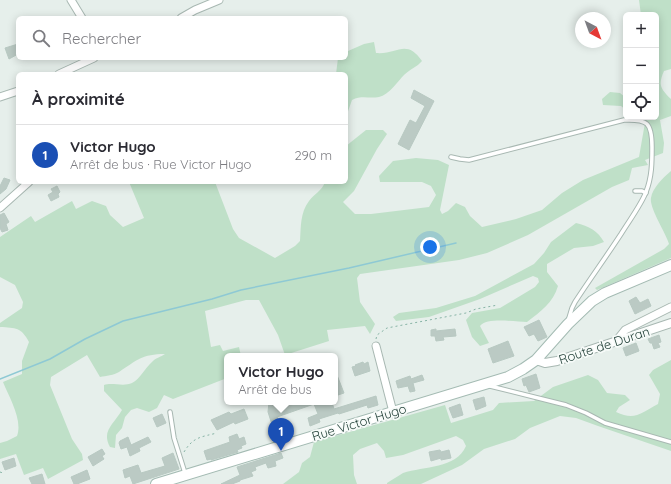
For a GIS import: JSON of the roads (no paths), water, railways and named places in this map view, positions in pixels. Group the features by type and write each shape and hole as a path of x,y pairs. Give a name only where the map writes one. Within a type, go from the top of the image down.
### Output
{"main road":[{"name":"Rue Victor Hugo","path":"156,484 508,376 523,369 536,360 568,324 592,301 605,293 671,265"}],"street":[{"path":"71,0 81,16"},
{"path":"185,16 201,7 219,0"},
{"path":"64,72 90,60"},
{"path":"77,66 78,72"},
{"path":"0,97 16,92"},
{"path":"0,208 27,184"},
{"path":"617,340 625,330 671,307"},
{"name":"Route de Duran","path":"536,360 545,362 557,361 671,323"},
{"path":"376,346 393,412"}],"lane":[{"path":"451,157 469,160 624,120 638,119 648,124 652,138 652,170 646,193 629,222 575,302 568,324"},
{"path":"635,191 646,193"},
{"path":"483,384 566,405 586,413 605,424 671,442"},
{"path":"170,412 174,438 186,475"}],"waterway":[{"path":"0,379 50,359 85,339 123,321 212,299 241,290 349,268 456,243"}],"place":[{"name":"Victor Hugo","path":"281,451"}]}
